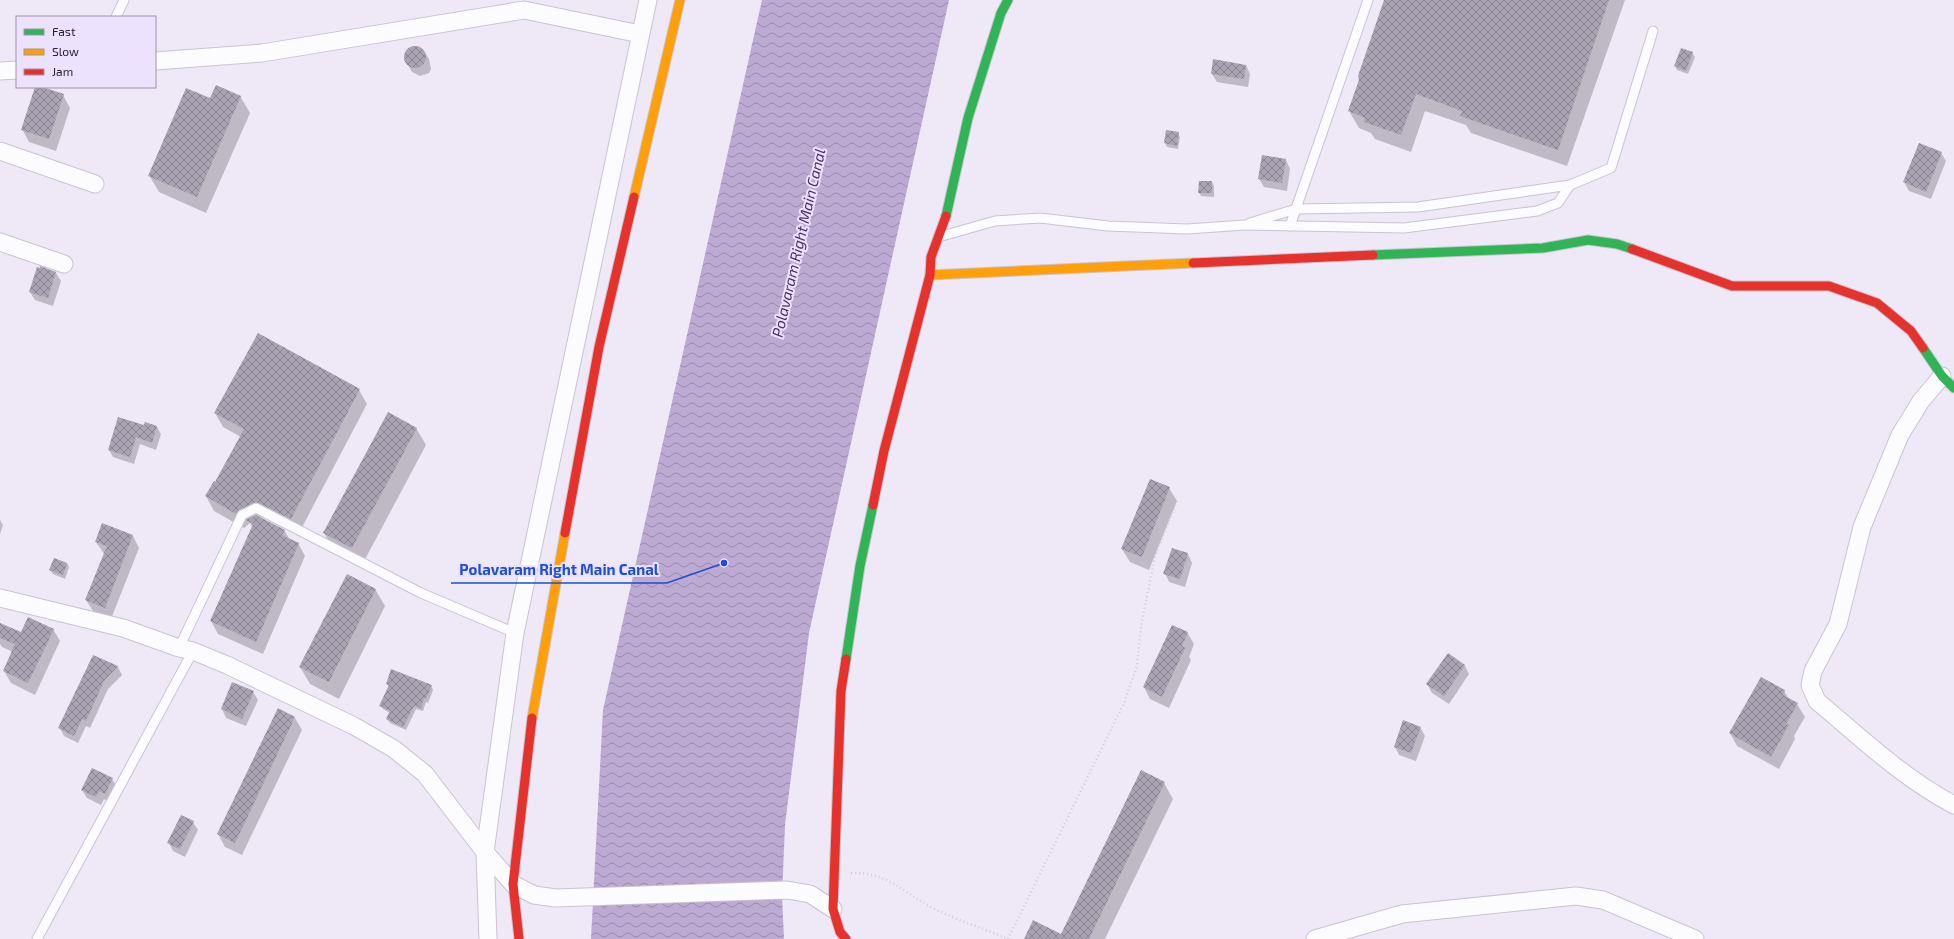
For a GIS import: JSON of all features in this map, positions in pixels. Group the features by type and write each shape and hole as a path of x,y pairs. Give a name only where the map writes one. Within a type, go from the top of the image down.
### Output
{"street":[{"path":"488,939 484,852 515,633 648,0"},
{"path":"519,939 513,884 530,730 598,355 680,0"},
{"path":"842,937 833,909 841,691 860,566 884,451 930,275 932,257 938,236 945,222 968,118 1001,13 1008,0"},
{"path":"156,61 262,53 524,10 640,34"},
{"path":"0,71 16,70"},
{"path":"0,151 95,184"},
{"path":"930,275 1543,248 1588,240 1617,244 1732,286 1830,286 1877,303 1911,331 1942,376 1954,388"},
{"path":"0,242 64,264"},
{"path":"1942,376 1921,401 1900,435 1862,527 1838,624 1814,671 1810,686 1818,701 1899,770 1935,795 1954,805"},
{"path":"0,598 123,628 186,650 227,665 354,726 394,749 424,774 484,852 513,884 534,895 556,898 787,890 810,894 833,909"},
{"path":"1315,939 1402,914 1576,896 1603,900 1695,939"}],"lane":[{"path":"116,16 124,0"},
{"path":"1290,226 1368,0"},
{"path":"1245,225 1296,209 1418,207 1570,185 1611,168 1653,31"},
{"path":"938,236 995,221 1040,218 1108,226 1187,229 1245,225 1404,228 1537,211 1558,203 1570,185"},
{"path":"37,939 186,650 242,515 256,508 421,593 515,633"}],"path":[{"path":"835,874 867,873 893,883 931,907 1008,939 1124,704 1137,666 1141,624 1155,557 1178,498"}],"water":[{"path":"762,0 949,0 809,633 785,825 782,896 784,939 591,939 603,710"}],"building":[{"path":"1384,0 1609,0 1558,150 1460,116 1462,111 1416,94 1401,135 1364,122 1365,118 1348,111 1359,80 1358,76"},
{"path":"411,46 419,46 426,53 426,61 419,68 411,68 404,61 404,53"},
{"path":"1681,48 1693,52 1686,71 1674,66"},
{"path":"1213,59 1246,65 1244,79 1211,74"},
{"path":"216,85 241,96 197,197 148,176 186,88 210,98"},
{"path":"35,88 45,88 64,94 49,139 21,130"},
{"path":"1166,130 1179,132 1177,146 1164,143"},
{"path":"1919,143 1942,152 1926,192 1903,182"},
{"path":"1262,155 1286,159 1282,183 1258,179"},
{"path":"1199,181 1212,181 1212,193 1198,193"},
{"path":"40,266 56,272 48,298 29,292 37,267 40,268"},
{"path":"258,333 360,389 291,519 256,502 239,510 236,514 205,496 214,481 215,482 244,429 214,413"},
{"path":"388,412 417,428 352,548 323,533"},
{"path":"118,417 144,425 145,422 157,426 152,443 136,437 130,457 108,450"},
{"path":"1150,479 1170,487 1142,557 1121,549"},
{"path":"256,515 285,530 282,535 299,543 256,642 210,621 253,524 246,520"},
{"path":"102,523 133,535 105,608 85,600 107,546 95,542"},
{"path":"1172,548 1188,553 1180,579 1163,574"},
{"path":"54,558 67,563 63,575 49,570"},
{"path":"347,574 376,589 329,682 299,667"},
{"path":"28,617 54,629 28,683 3,671 15,644 0,638 0,623 21,632"},
{"path":"1172,625 1188,632 1182,646 1185,648 1162,697 1143,687"},
{"path":"1448,653 1465,665 1444,696 1426,684"},
{"path":"93,655 118,666 104,681 86,721 82,719 74,736 58,728"},
{"path":"391,669 432,685 426,699 424,698 421,708 414,706 403,727 386,719 390,711 379,706 389,685 386,684"},
{"path":"1761,677 1785,690 1783,695 1798,703 1786,724 1789,725 1771,757 1729,733"},
{"path":"232,682 254,691 242,719 221,709"},
{"path":"278,708 295,717 235,843 217,834"},
{"path":"1403,720 1421,727 1411,753 1394,747"},
{"path":"92,768 113,778 105,794 99,791 96,797 81,790"},
{"path":"1141,770 1165,782 1089,939 1024,939 1033,920 1061,934"},
{"path":"181,815 194,821 180,849 167,843"}],"traffic: fast":[{"path":"946,216 968,118 1001,13 1008,0"},
{"path":"1373,255 1543,248 1588,240 1617,244 1632,249"},
{"path":"1923,348 1942,376 1954,388"},
{"path":"846,659 860,566 873,505"}],"traffic: slow":[{"path":"634,197 680,0"},
{"path":"930,275 1193,263"},
{"path":"532,718 565,533"}],"traffic: jam":[{"path":"565,533 599,347 634,197"},
{"path":"873,505 884,451 930,275 931,257 946,216"},
{"path":"1632,249 1732,286 1829,286 1877,303 1911,331 1923,348"},
{"path":"1193,263 1373,255"},
{"path":"846,659 841,691 833,909 840,932 846,939"},
{"path":"519,939 513,884 532,718"}],"place":[{"name":"Polavaram Right Main Canal","path":"724,563"}]}
